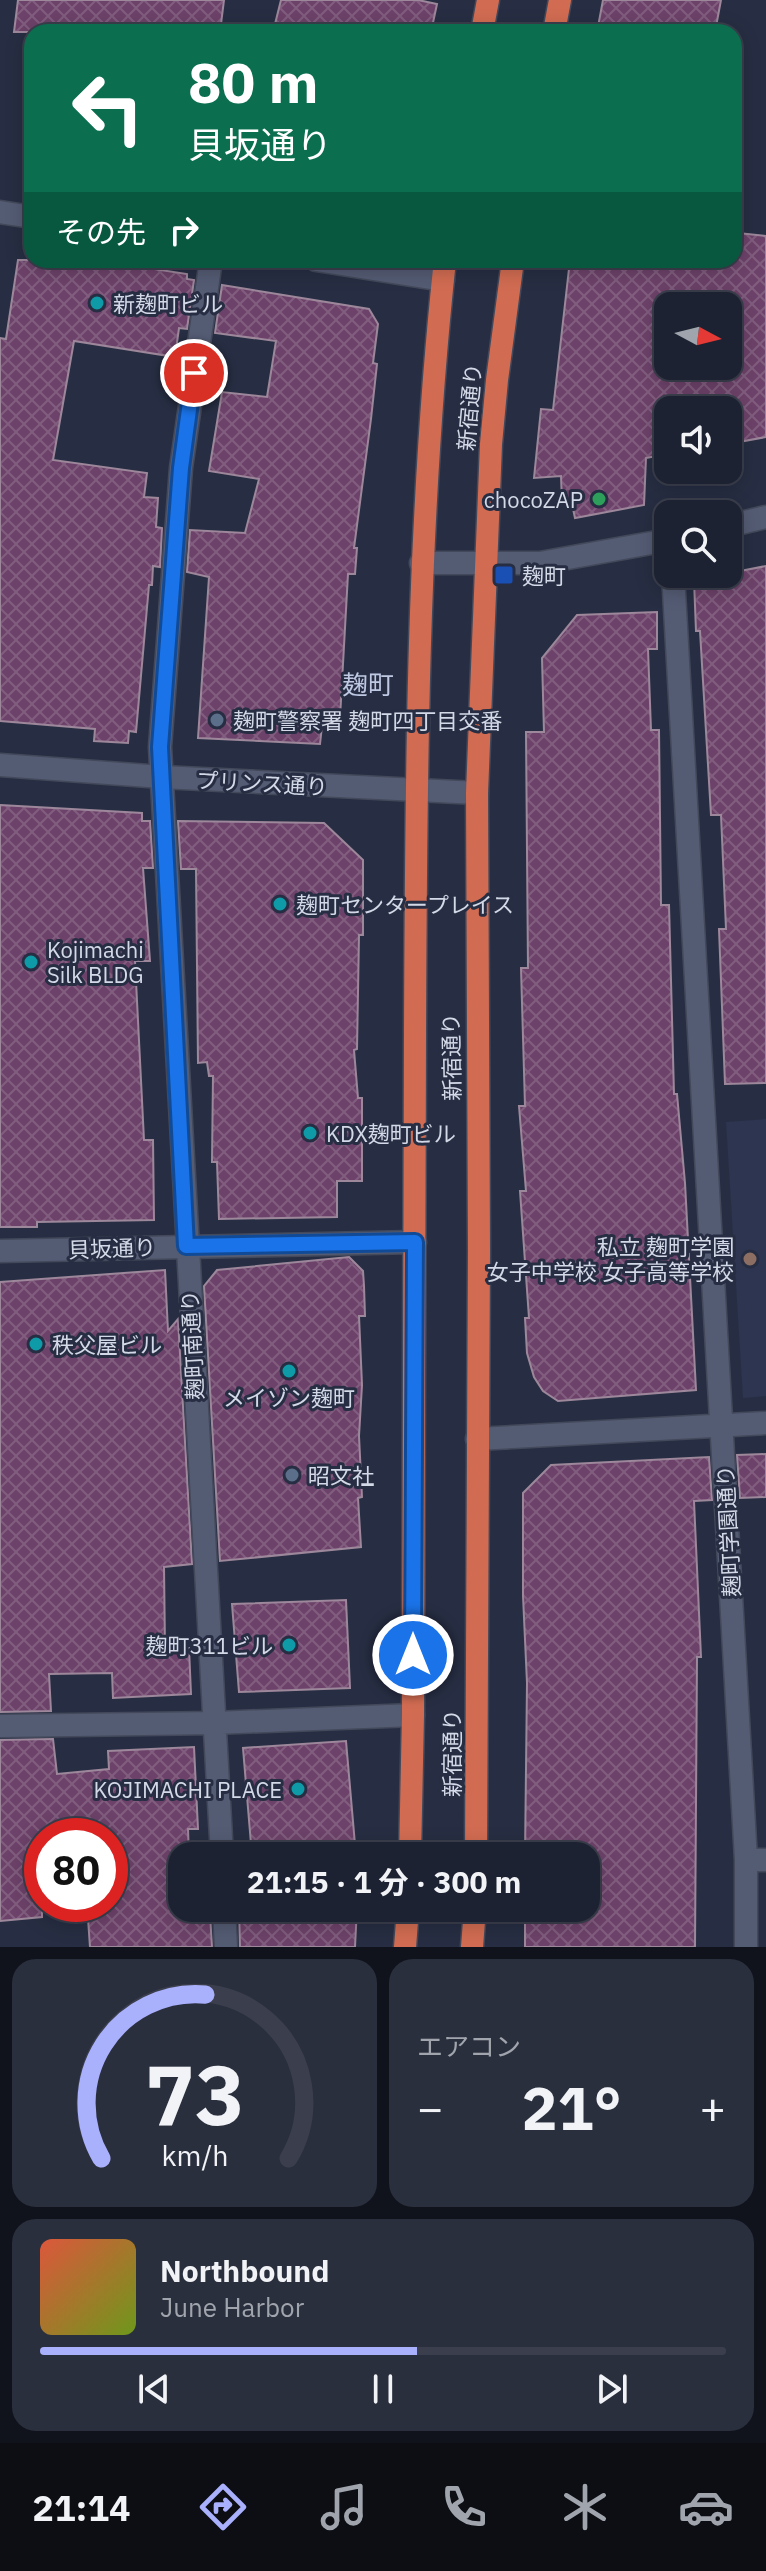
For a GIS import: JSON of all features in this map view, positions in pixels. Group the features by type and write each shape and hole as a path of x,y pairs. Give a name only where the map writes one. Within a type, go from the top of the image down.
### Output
{"highway":[{"path":"484,24 488,0"},
{"path":"556,24 560,0"},
{"name":"新宿通り","path":"476,1842 479,1234 477,793 484,565 497,380 512,268"},
{"name":"新宿通り","path":"410,1842 416,791 421,563 444,270"},
{"path":"405,1947 407,1922"},
{"path":"472,1947 474,1922"}],"street":[{"path":"0,212 24,216"},
{"name":"麹町南通り","path":"210,268 181,468 160,747 221,1842"},
{"path":"418,268 444,270"},
{"path":"742,523 766,517"},
{"path":"421,563 540,563 654,543"},
{"name":"麹町学園通り","path":"674,588 723,1426 756,1860 746,1947"},
{"name":"プリンス通り","path":"0,765 162,777 477,793"},
{"name":"貝坂通り","path":"0,1251 415,1242"},
{"path":"477,1439 766,1423"},
{"path":"0,1726 215,1723 413,1715"},
{"path":"225,1922 226,1947"}],"shaded area":[{"name":"私立 麹町学園 女子中学校 女子高等学校","path":"766,1119 766,1396 743,1398 726,1122"}],"building":[{"path":"18,0 224,0 221,24 24,24 24,32 14,32"},
{"path":"281,0 418,0 437,4 433,24 275,24"},
{"path":"603,0 721,0 716,24 598,24"},
{"path":"742,233 766,236 766,437 742,441 742,396 654,396 654,457 646,458 644,505 575,518 572,504 562,502 561,476 534,478 541,409 553,410 569,268 742,268"},
{"path":"18,260 24,260 24,268 148,268 187,274 187,279 194,280 187,329 179,328 175,357 74,341 53,460 147,473 144,497 158,498 156,527 162,528 160,567 153,566 152,585 149,585 136,732 129,731 128,743 94,741 95,729 0,721 0,338 6,339"},
{"path":"222,285 369,309 378,324 373,363 377,364 354,548 357,548 355,574 348,574 340,718 323,717 320,744 198,738 209,577 187,572 190,530 245,533 259,479 209,471 222,392 267,397 276,341 215,333"},
{"path":"766,566 766,1083 725,1084 719,929 726,929 721,815 711,815 700,631 696,631 694,588 742,588 742,571"},
{"path":"657,612 657,649 648,649 651,730 659,730 661,905 669,905 674,1094 677,1094 685,1183 696,1390 558,1401 543,1391 534,1377 527,1353 525,1318 529,1318 520,1191 526,1191 519,1106 525,1106 521,968 528,968 526,732 544,732 542,658 577,615"},
{"path":"0,805 142,813 142,821 150,821 153,868 143,868 150,961 135,961 144,1140 153,1140 154,1220 37,1222 37,1227 0,1227"},
{"path":"178,821 324,823 363,860 363,935 359,935 357,1049 354,1050 358,1098 362,1098 362,1181 337,1181 337,1217 219,1219 217,1162 212,1162 213,1076 209,1076 207,1062 198,1063 196,869 181,869"},
{"path":"349,1257 363,1271 364,1286 365,1316 359,1316 362,1497 358,1498 361,1547 220,1561 204,1286 217,1270"},
{"path":"165,1270 168,1331 178,1319 192,1564 164,1567 165,1649 189,1648 191,1694 113,1698 112,1673 49,1674 51,1711 0,1712 0,1282"},
{"path":"766,1454 766,1497 740,1498 737,1455"},
{"path":"709,1457 712,1500 694,1501 701,1657 697,1657 695,1947 525,1947 525,1922 600,1922 600,1842 525,1842 527,1683 523,1493 551,1465"},
{"name":"麹町311ビル","path":"346,1600 350,1688 239,1692 232,1604"},
{"path":"53,1739 57,1774 109,1769 108,1751 194,1747 198,1829 188,1829 188,1842 168,1842 168,1922 210,1922 212,1947 90,1947 88,1922 128,1922 128,1818 24,1818 24,1919 0,1921 0,1740"},
{"name":"KOJIMACHI PLACE","path":"346,1741 355,1842 251,1842 243,1748"},
{"path":"239,1922 356,1922 355,1947 240,1947"}],"place":[{"name":"新麹町ビル","path":"97,303"},
{"name":"chocoZAP","path":"599,499"},
{"name":"麹町","path":"504,575"},
{"name":"麹町警察署 麹町四丁目交番","path":"217,720"},
{"name":"麹町センタープレイス","path":"280,904"},
{"name":"Kojimachi Silk BLDG","path":"31,962"},
{"name":"KDX麹町ビル","path":"310,1133"},
{"name":"私立 麹町学園 女子中学校 女子高等学校","path":"750,1259"},
{"name":"秩父屋ビル","path":"36,1344"},
{"name":"メイゾン麹町","path":"289,1371"},
{"name":"昭文社","path":"292,1475"},
{"name":"麹町311ビル","path":"289,1645"},
{"name":"KOJIMACHI PLACE","path":"298,1789"}],"district":[{"name":"麹町","path":"368,684"}],"route":[{"path":"194,373 181,468 160,747 186,1246 415,1242 413,1655"}]}
